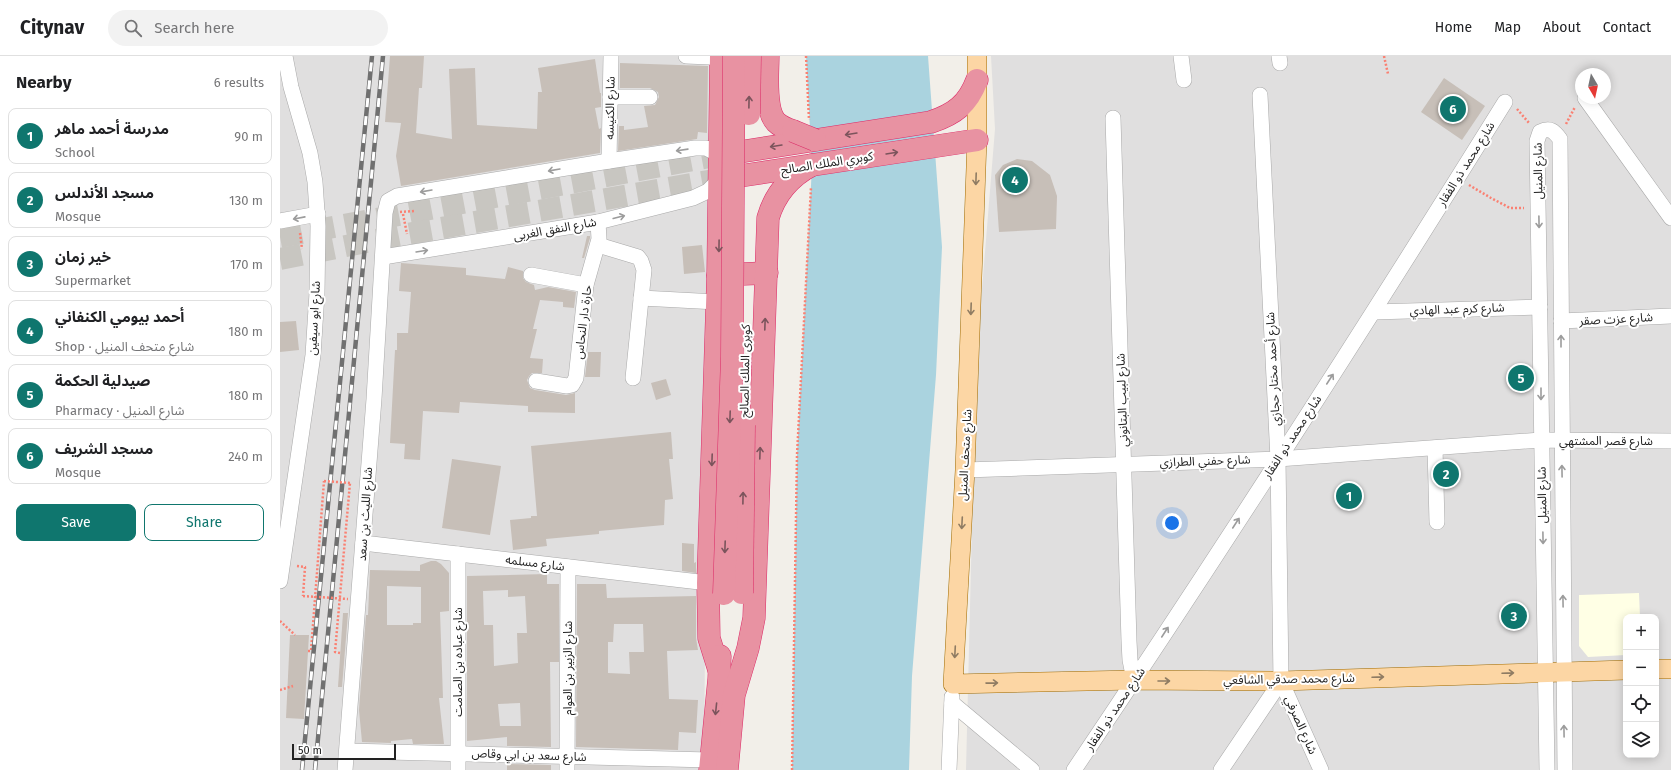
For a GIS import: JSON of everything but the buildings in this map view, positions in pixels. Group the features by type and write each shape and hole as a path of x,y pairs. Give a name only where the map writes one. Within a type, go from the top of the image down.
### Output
{"highway":[{"path":"725,57 727,65 735,69 744,70 761,66 762,57"},
{"path":"719,670 709,638 708,583 718,275 720,154 725,57"},
{"name":"كوبرى الملك الصالح","path":"716,767 719,670 724,594 732,356 725,57"},
{"path":"762,57 768,102 771,113 776,122 806,137"},
{"name":"كوبرى الملك الصالح","path":"736,686 742,593 762,57"},
{"path":"940,118 965,103 977,80"},
{"path":"940,118 954,115 962,120 965,129 963,138 955,144"},
{"name":"كوبري الملك الصالح","path":"720,154 806,137 940,118"},
{"name":"كوبري الملك الصالح","path":"720,179 784,179 812,166 977,140"},
{"path":"716,767 736,686 748,648 754,618 768,218 784,179"},
{"path":"718,275 767,273"}],"main road":[{"name":"شارع متحف المنيل","path":"953,684 965,470 977,140 977,56"},
{"path":"1659,669 1671,669"},
{"name":"شارع محمد صدقي الشافعي","path":"953,684 1134,680 1281,681 1555,671 1623,670"}],"street":[{"name":"شارع ابو سيفين","path":"280,581 313,354 317,293 318,214 310,153 285,86 285,56"},
{"name":"شارع الكنيسه","path":"609,161 611,56"},
{"path":"686,56 725,57"},
{"path":"1181,56 1184,80"},
{"name":"شارع أحمد مختار حجازي","path":"1260,95 1278,459 1281,681"},
{"path":"610,97 650,97"},
{"name":"شارع محمد ذو الفقار","path":"1074,770 1374,312 1505,102"},
{"path":"1583,104 1671,218"},
{"name":"شارع لبيب البتانوني","path":"1113,118 1129,641 1130,660 1134,680"},
{"name":"شارع المنيل","path":"1547,770 1555,671 1562,441 1560,139 1554,131 1550,129 1540,132 1537,142 1541,440 1555,671 1565,770"},
{"path":"609,161 695,148 706,148 720,154"},
{"name":"شارع الليث بن سعد","path":"346,770 385,213 388,201 397,196 609,161"},
{"name":"شارع النفق الغربى","path":"383,257 598,222 693,198 708,191 720,179"},
{"path":"280,221 318,214"},
{"name":"حارة دار النحاس","path":"536,381 567,386 574,382 576,378 586,285 600,235 598,222"},
{"path":"598,245 638,258 641,261 644,270 633,378"},
{"path":"531,275 586,285"},
{"path":"641,298 717,302"},
{"name":"شارع كرم عبد الهادي","path":"1374,312 1540,307"},
{"name":"شارع عزت صقر","path":"1561,321 1671,316"},
{"name":"شارع حفني الطرازي","path":"965,470 1124,463 1278,459 1541,440"},
{"name":"شارع قصر المشتهي","path":"1541,440 1671,441"},
{"path":"1435,448 1437,522"},
{"name":"شارع مسلمه","path":"363,542 708,583"},
{"name":"شارع عباده بن الصامت","path":"458,554 458,770"},
{"name":"شارع الزبير بن العوام","path":"567,763 568,567"},
{"path":"1221,770 1281,681"},
{"name":"شارع الصرفي","path":"1281,681 1321,770"},
{"name":"شارع متحف المنيل","path":"949,770 953,684"},
{"path":"952,703 1032,770"},
{"name":"شارع سعد بن ابي وقاص","path":"347,751 458,754 567,763 716,767"}],"path":[{"path":"806,56 806,137"},
{"path":"1384,56 1388,74"},
{"path":"1505,102 1527,119 1535,133 1537,142"},
{"path":"1560,139 1579,104"},
{"path":"792,770 797,455 812,166"},
{"path":"1458,177 1510,208 1538,209"},
{"path":"403,214 407,234"},
{"path":"300,233 304,255"},
{"path":"308,651 311,651 324,481 350,483 335,652 340,653"},
{"path":"304,566 303,596 348,599"},
{"path":"280,621 295,635"},
{"path":"280,690 293,686"}],"shaded area":[{"path":"280,56 713,56 707,387 704,770 280,770"},
{"path":"991,56 1671,56 1671,770 966,770 976,363 995,129"},
{"path":"1639,593 1640,614 1623,614 1623,655 1588,657 1579,646 1579,595"}],"water":[{"path":"806,56 928,56 942,247 936,375 912,676 909,770 792,770 797,455 812,166"}],"tunnel":[{"path":"280,237 720,155"},
{"path":"280,259 407,234 720,179"}],"railway":[{"path":"302,770 372,56"},
{"path":"315,770 383,56"}],"place":[{"name":"مسجد الشريف","path":"1453,109"},
{"name":"أحمد بيومي الكنفاني","path":"1015,180"},
{"name":"صيدلية الحكمة","path":"1521,378"},
{"name":"مسجد الأندلس","path":"1446,474"},
{"name":"مدرسة أحمد ماهر","path":"1349,496"},
{"name":"خير زمان","path":"1514,616"}]}
